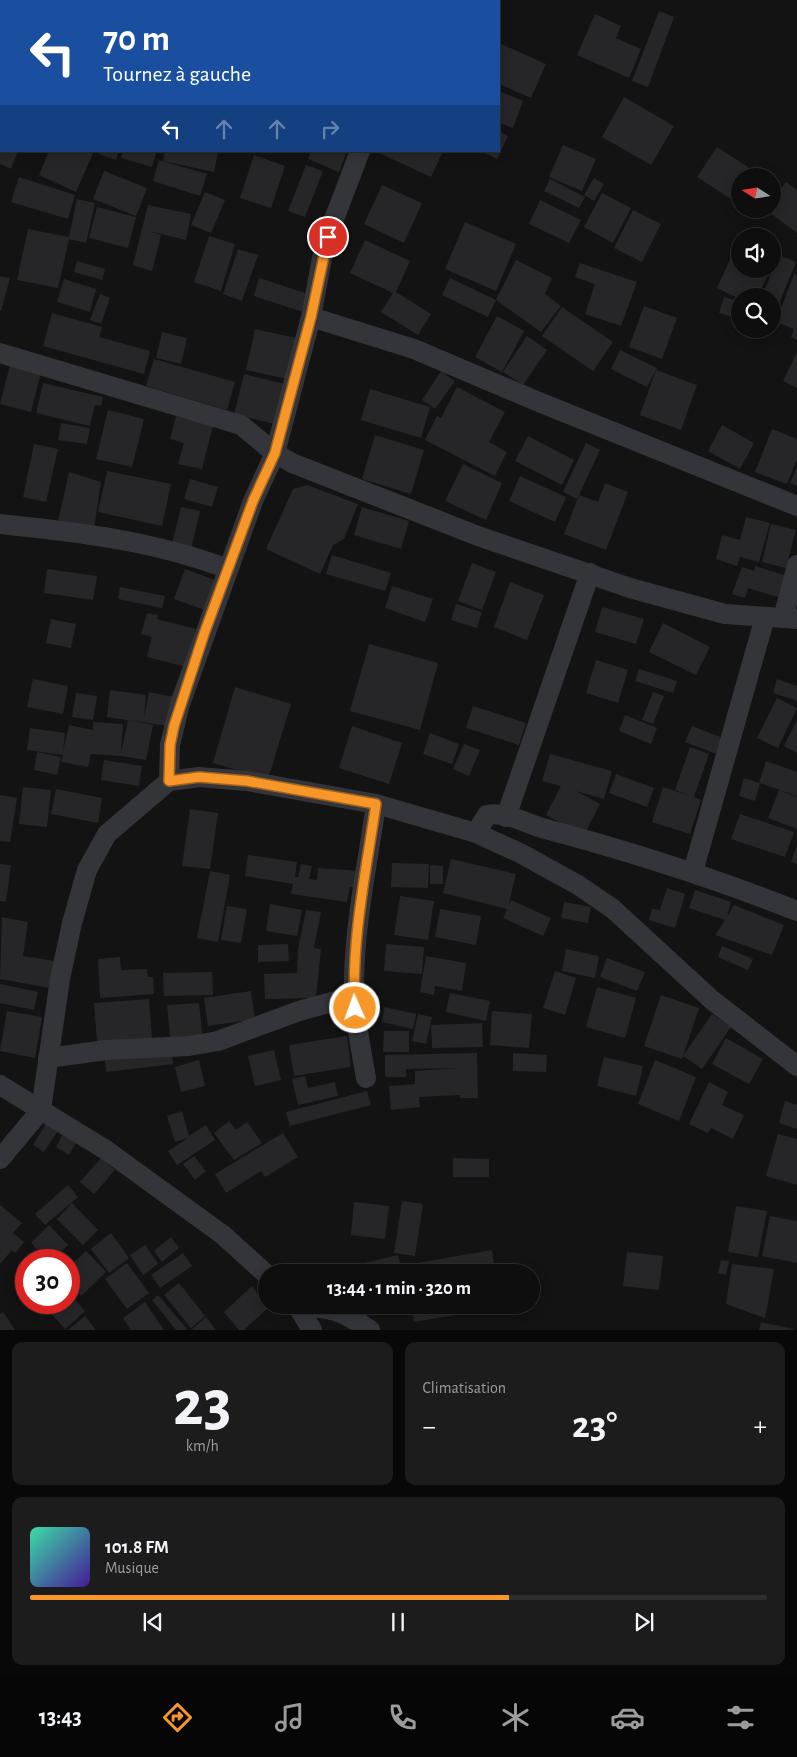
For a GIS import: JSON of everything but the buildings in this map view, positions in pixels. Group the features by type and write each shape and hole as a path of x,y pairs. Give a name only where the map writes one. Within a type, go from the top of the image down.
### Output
{"street":[{"path":"169,781 170,745 174,726 228,568 253,501 275,453 311,317 320,268 332,222 360,152"},
{"path":"311,317 414,349 534,400 797,506"},
{"path":"0,353 230,421 250,430 275,453 292,463 560,566 590,573 630,588 725,614 782,618"},
{"path":"0,524 146,544 228,568"},
{"path":"693,872 782,618 797,565"},
{"path":"506,817 590,573"},
{"path":"0,1159 41,1110 60,979 72,923 87,870 107,834 169,781 199,777 247,781 376,804 476,833 520,852 578,885 613,909 712,1000 797,1066"},
{"path":"366,1078 356,1021 355,996 359,923 376,804"},
{"path":"476,833 487,815 506,817 583,838 693,872 797,911"},
{"path":"48,1058 106,1050 189,1046 218,1041 299,1011 355,996"},
{"path":"0,1085 106,1150 223,1235 258,1267"},
{"path":"303,1314 312,1330"},
{"path":"347,1314 370,1330"}],"route":[{"path":"328,237 316,284 311,317 275,453 253,501 180,704 170,745 169,781 199,777 247,781 312,791 376,804 358,936 354,977 355,1008"}]}
